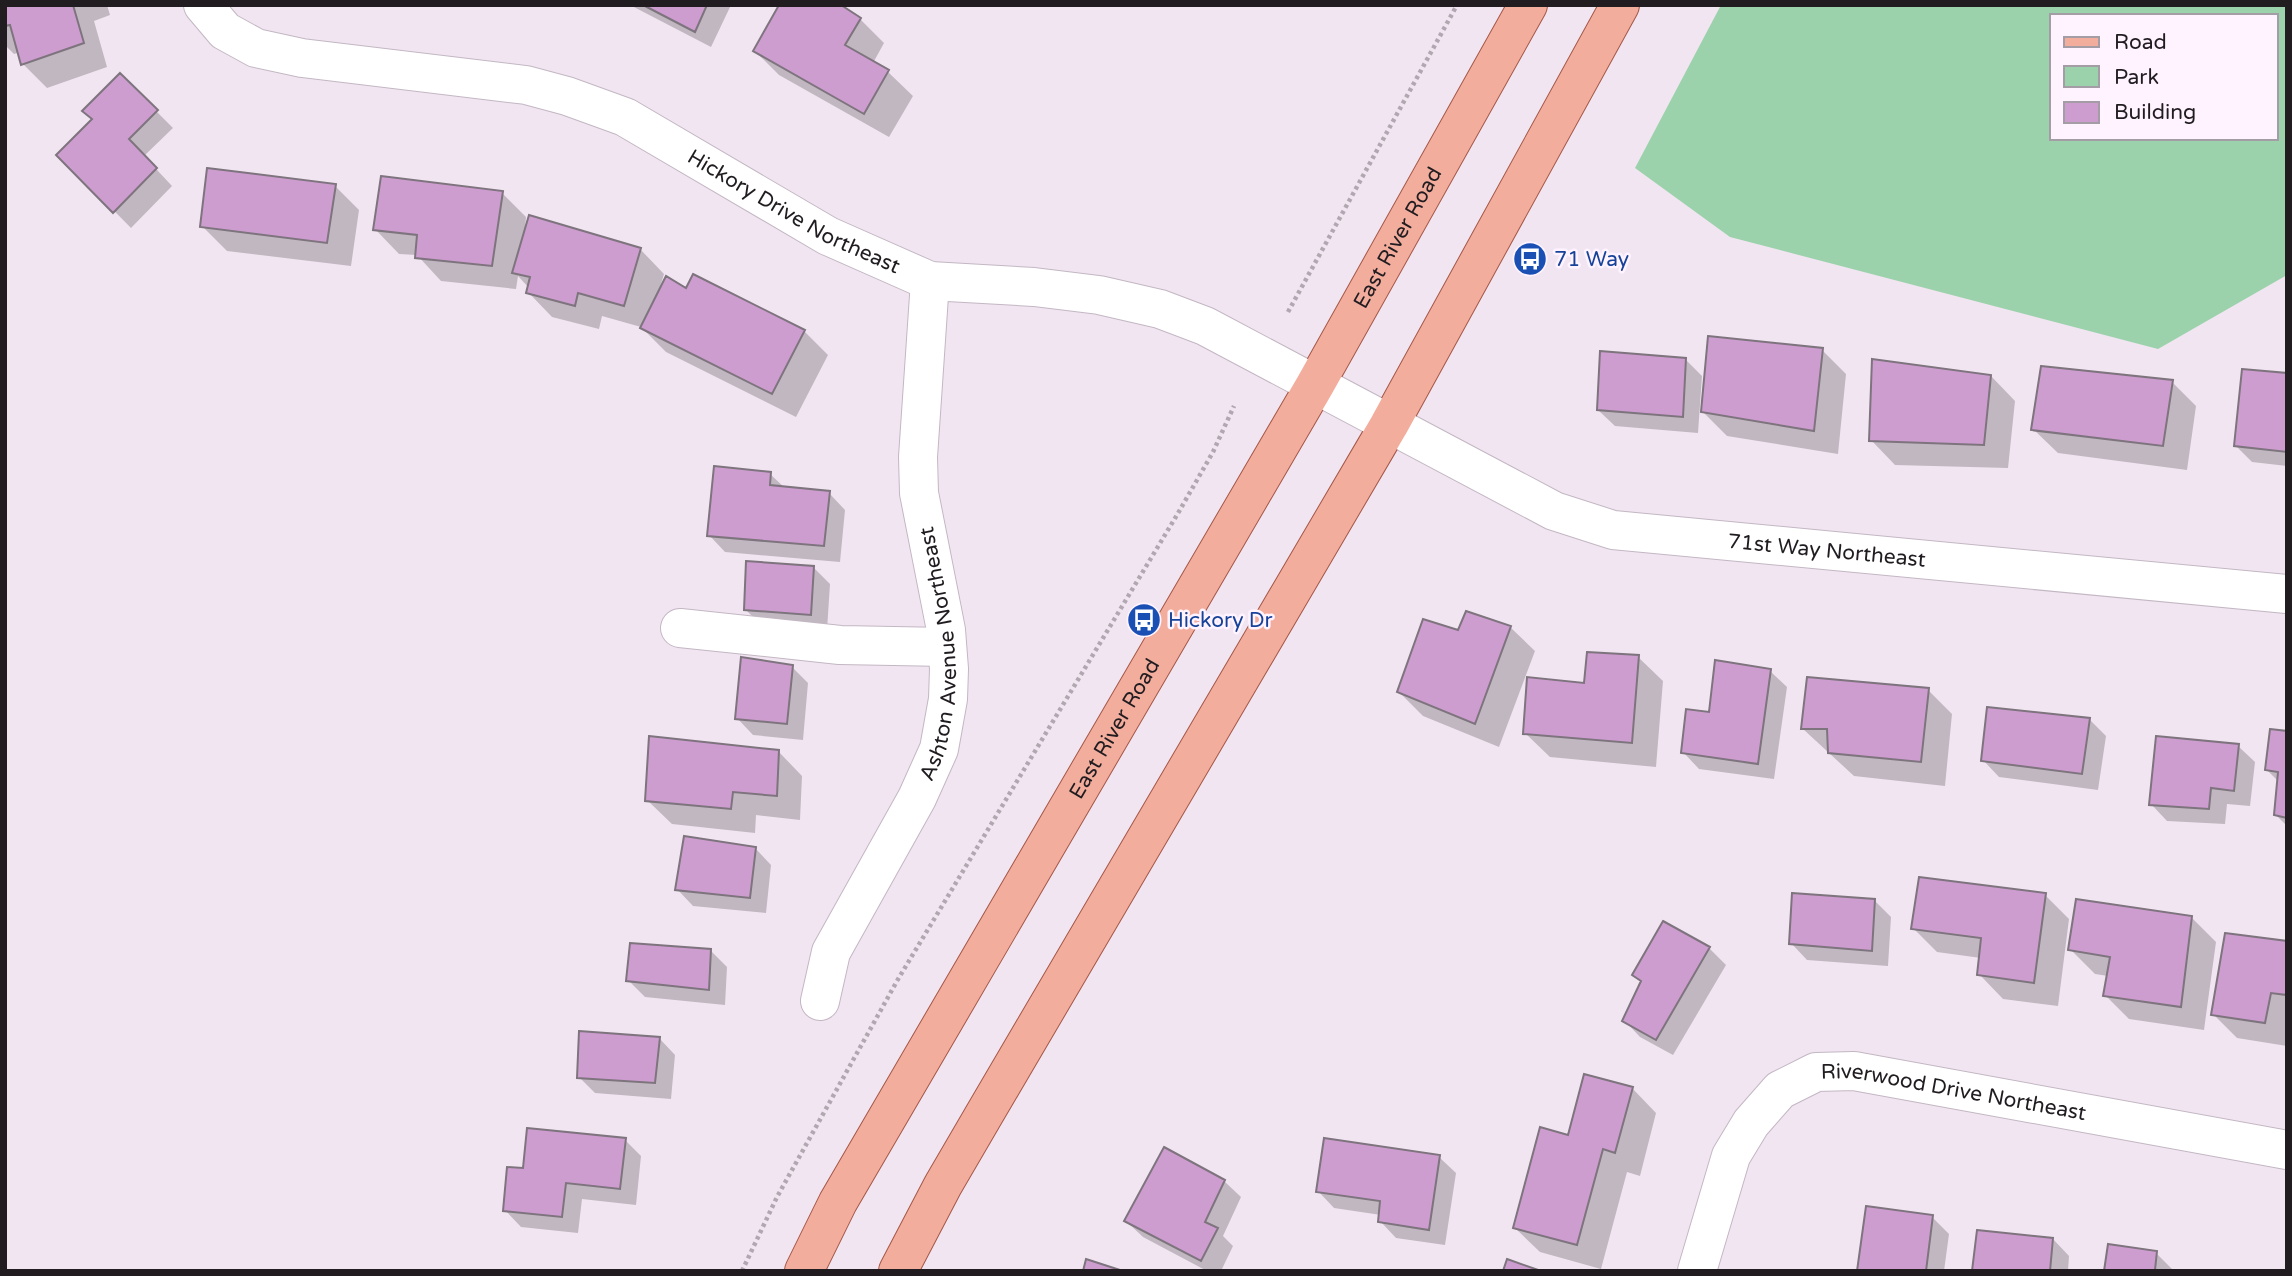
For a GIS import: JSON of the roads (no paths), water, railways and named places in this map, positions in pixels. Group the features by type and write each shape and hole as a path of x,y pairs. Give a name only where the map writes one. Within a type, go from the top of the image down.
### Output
{"main road":[{"name":"East River Road","path":"804,1271 838,1202 1315,385 1528,5"},
{"path":"898,1271 978,1125 1389,425 1620,5"}],"street":[{"name":"Hickory Drive Northeast","path":"203,5 225,31 256,48 302,58 526,85 567,96 625,117 828,236 930,281 1034,287 1099,295 1160,309 1205,326 1389,425"},
{"name":"Ashton Avenue Northeast","path":"820,1001 831,952 917,798 939,749 948,699 946,630 919,493 918,457 930,281"},
{"name":"71st Way Northeast","path":"1389,425 1554,511 1613,530 2287,594"},
{"path":"680,628 840,645 947,647"},
{"name":"Riverwood Drive Northeast","path":"1697,1271 1731,1156 1751,1123 1780,1090 1816,1072 1854,1072 2287,1150"}],"place":[{"name":"71 Way","path":"1530,259"},
{"name":"Hickory Dr","path":"1144,620"}]}
